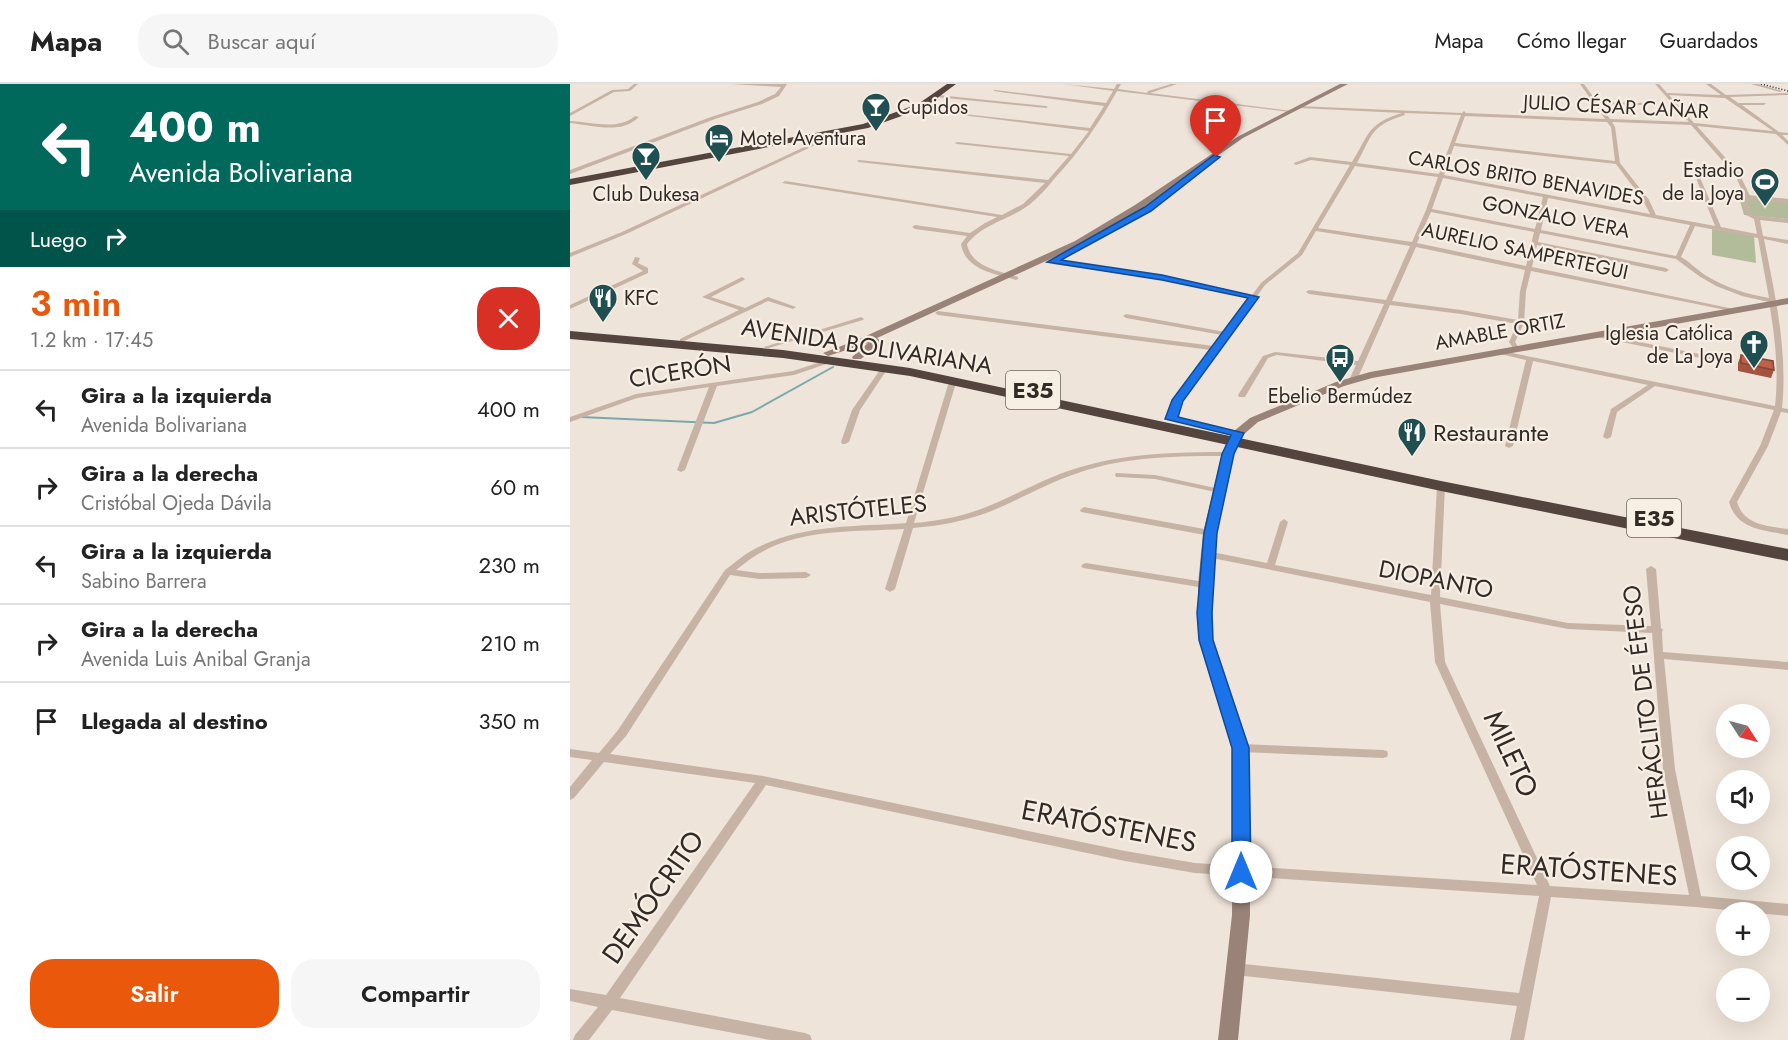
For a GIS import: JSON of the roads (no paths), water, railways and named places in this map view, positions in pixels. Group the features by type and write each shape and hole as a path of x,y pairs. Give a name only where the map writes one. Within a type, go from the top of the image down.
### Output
{"highway":[{"path":"570,180 853,126 909,106 929,94 938,84"},
{"path":"570,180 843,131 908,112 938,96 952,84"},
{"name":"AVENIDA BOLIVARIANA","path":"570,330 767,347 830,356 956,381 1233,443 1788,555"},
{"name":"AVENIDA BOLIVARIANA","path":"570,335 857,357 987,380 1171,419 1233,443 1788,544"}],"main road":[{"path":"830,356 1012,276 1052,262 1120,227 1164,198 1216,157 1345,84"},
{"path":"857,357 875,341 938,313 1078,243 1138,207 1210,156 1290,111 1355,84"},
{"name":"AMABLE ORTIZ","path":"1233,443 1254,420 1353,380 1409,366 1502,353 1788,301"},
{"path":"1228,1040 1241,915 1241,748 1206,640 1205,585 1210,533 1233,443"}],"street":[{"path":"570,115 613,91 629,90 636,84"},
{"path":"733,84 784,85"},
{"path":"1066,84 1290,111"},
{"path":"1012,276 975,263 966,254 964,244 971,235 1027,204 1092,130 1119,84"},
{"path":"1144,93 1175,84"},
{"path":"1582,84 1613,127 1618,163 1646,200 1654,216"},
{"path":"1657,84 1737,174 1748,197"},
{"path":"1708,84 1723,97 1778,133 1788,144"},
{"path":"1753,84 1788,92"},
{"path":"1765,84 1788,92"},
{"path":"570,172 713,118 760,103 777,95 784,85"},
{"path":"995,91 1108,105"},
{"path":"1666,94 1723,97 1788,92"},
{"path":"938,96 1046,107"},
{"path":"1596,103 1644,104"},
{"path":"1736,104 1764,104"},
{"name":"JULIO CÉSAR CAÑAR","path":"1305,106 1464,113"},
{"name":"JULIO CÉSAR CAÑAR","path":"1305,106 1691,122 1778,133"},
{"path":"1171,419 1178,400 1263,284 1300,254 1376,124 1408,112"},
{"path":"1353,380 1411,244 1429,210 1464,113"},
{"path":"964,115 1092,130"},
{"path":"570,122 620,126 631,123 637,117"},
{"name":"JULIO CÉSAR CAÑAR","path":"1691,122 1734,132 1788,133"},
{"path":"570,255 843,131"},
{"path":"957,143 1071,155"},
{"path":"1453,144 1618,163"},
{"name":"CARLOS BRITO BENAVIDES","path":"1296,164 1310,158 1441,176 1788,242"},
{"path":"859,161 1047,182"},
{"path":"570,166 580,169"},
{"path":"1694,168 1719,228"},
{"path":"785,183 1005,217"},
{"path":"1517,350 1512,342 1521,323 1523,291 1546,196"},
{"path":"1748,197 1788,201"},
{"path":"1748,197 1745,199 1749,214 1756,218 1788,221"},
{"name":"GONZALO VERA","path":"1429,210 1678,258"},
{"path":"1756,218 1773,302 1782,366 1779,409 1733,502 1734,511 1740,519 1788,532"},
{"path":"1694,223 1678,258 1701,275 1724,287 1740,294 1773,302"},
{"path":"915,227 971,235"},
{"name":"AURELIO SAMPERTEGUI","path":"1314,229 1411,244 1729,310"},
{"path":"1535,243 1666,270"},
{"path":"570,307 646,272 646,269 635,264 637,258"},
{"path":"1052,262 1162,277 1254,297"},
{"path":"742,279 705,297 745,310"},
{"path":"1309,292 1521,323"},
{"path":"682,340 768,298 794,307"},
{"path":"938,313 1214,348"},
{"path":"1126,316 1225,334"},
{"path":"767,347 861,319"},
{"path":"1594,335 1730,362"},
{"path":"1242,395 1265,357 1270,355 1278,353 1360,363"},
{"path":"1502,353 1788,411"},
{"name":"CICERÓN","path":"570,420 636,396 794,373 830,356"},
{"path":"1509,446 1530,358"},
{"path":"845,442 856,410 884,368"},
{"path":"890,589 952,385 956,381"},
{"path":"1607,437 1614,411 1654,384"},
{"path":"681,470 714,385"},
{"name":"ARISTÓTELES","path":"570,795 603,757 728,572 743,557 789,536 815,531 909,527 977,514 1077,470 1125,459 1233,443"},
{"path":"1119,475 1155,477 1220,491"},
{"name":"MILETO","path":"1441,486 1435,601 1440,662 1546,891"},
{"path":"1084,510 1210,533"},
{"path":"1270,567 1284,522"},
{"name":"DIOPANTO","path":"1207,554 1568,626 1658,630"},
{"path":"1086,567 1205,585"},
{"name":"HERÁCLITO DE ÉFESO","path":"1651,569 1669,769 1696,901"},
{"path":"728,572 759,576 806,575"},
{"path":"1660,655 1788,666"},
{"path":"1241,748 1383,754"},
{"name":"ERATÓSTENES","path":"570,753 763,780 1125,856 1195,868 1696,901 1788,910"},
{"name":"DEMÓCRITO","path":"580,1040 609,1003 763,780"},
{"path":"1517,1040 1546,891"},
{"path":"1235,969 1525,1000"},
{"path":"570,995 805,1040"}],"waterway":[{"path":"581,417 714,423 752,412 833,367"}],"railway":[{"path":"1761,84 1788,91"}],"place":[{"name":"Cupidos","path":"876,132"},
{"name":"Motel Aventura","path":"719,164"},
{"name":"Club Dukesa","path":"646,182"},
{"name":"Estadio de la Joya","path":"1765,208"},
{"name":"KFC","path":"603,324"},
{"name":"Iglesia Católica de La Joya","path":"1754,370"},
{"name":"Ebelio Bermúdez","path":"1340,384"},
{"name":"Restaurante","path":"1412,458"}]}
